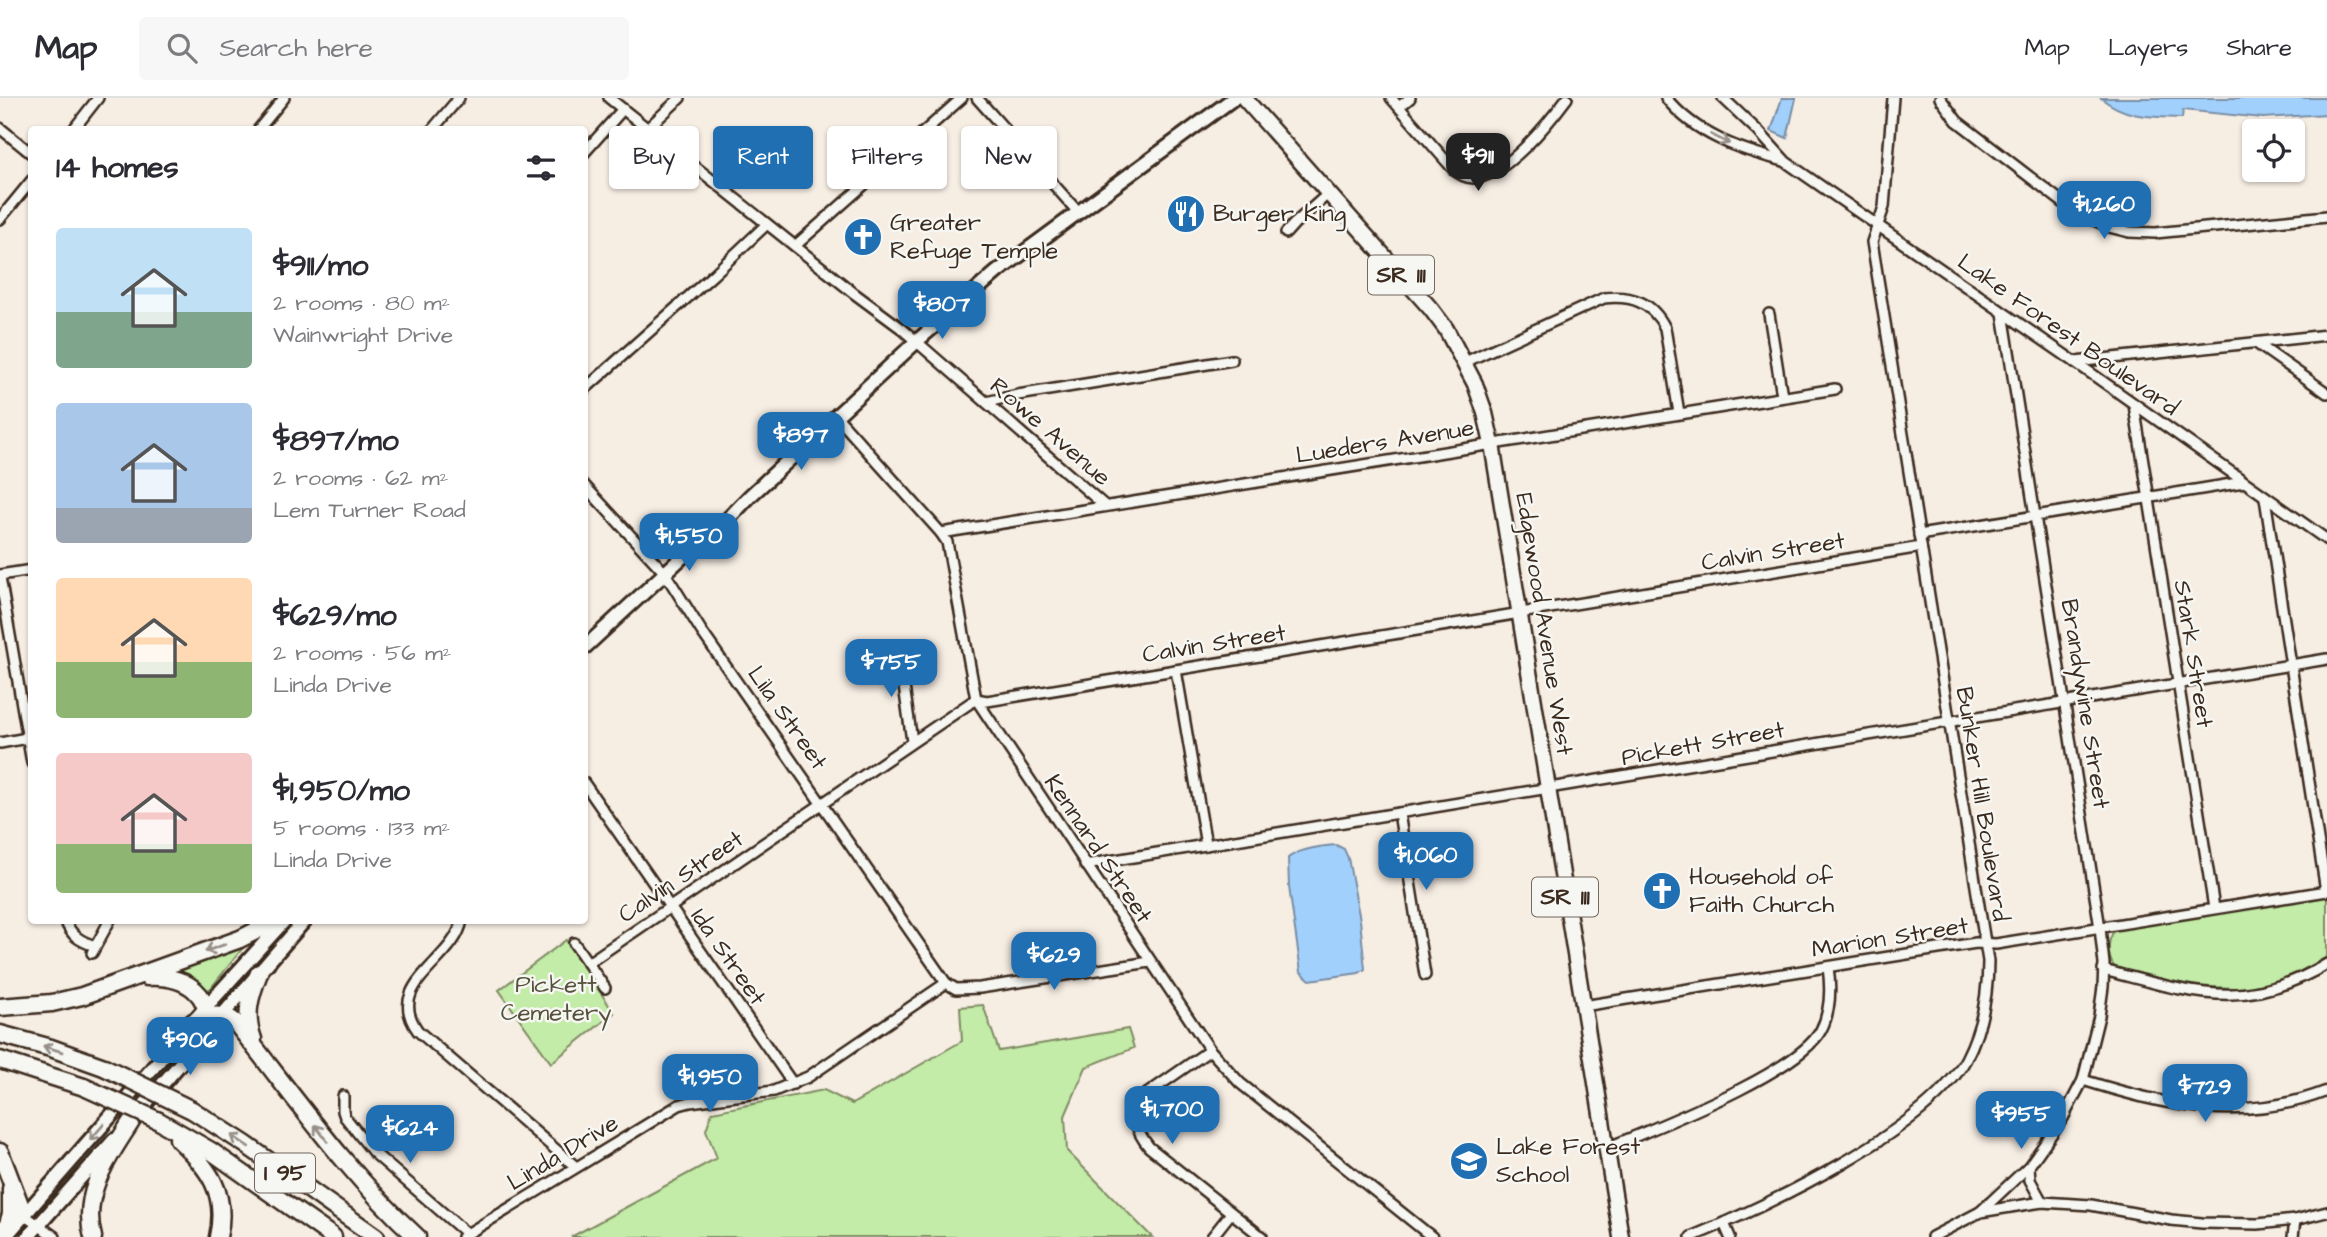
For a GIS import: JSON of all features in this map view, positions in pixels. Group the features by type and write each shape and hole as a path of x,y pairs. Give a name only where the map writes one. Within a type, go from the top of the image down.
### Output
{"highway":[{"path":"0,1007 67,1000 240,939 269,924"},
{"path":"256,1048 248,1018 252,990 259,973"},
{"path":"129,979 161,977 180,981 197,991 207,1015 203,1037"},
{"path":"207,1015 235,1022 348,1166 379,1201 417,1237"},
{"name":"I 95","path":"0,1034 104,1067 192,1111 245,1144 376,1237"},
{"name":"I 95","path":"0,1060 84,1087 159,1121 211,1151 333,1237"},
{"path":"93,1237 89,1212 94,1188 134,1116"},
{"path":"174,1132 201,1163 216,1186 222,1211 218,1237"},
{"path":"0,1152 24,1215"},
{"path":"4,1237 11,1214 9,1172"}],"main road":[{"path":"588,644 699,542 726,521 917,341 997,272 1234,98"},
{"name":"Edgewood Avenue West","path":"1244,98 1431,309 1465,362 1485,413 1620,1237"},
{"path":"4,1237 207,1015 282,924"},
{"path":"207,1015 259,973 302,924"},
{"path":"34,1233 203,1037"}],"street":[{"path":"76,126 98,98"},
{"path":"261,126 284,98"},
{"path":"435,126 459,98"},
{"name":"Rowe Avenue","path":"609,98 644,126"},
{"path":"651,126 680,98"},
{"path":"795,246 962,98"},
{"path":"977,98 1078,212"},
{"path":"1391,98 1454,170 1462,176 1476,178 1500,166 1533,141 1567,98"},
{"path":"1399,107 1410,98"},
{"name":"Lake Forest Boulevard","path":"1666,98 1696,127 1746,151 1786,162"},
{"name":"Lake Forest Boulevard","path":"1723,98 1786,162 2327,540"},
{"name":"Bunker Hill Boulevard","path":"1691,1237 1782,1195 1913,1117 1945,1086 1964,1062 1980,1023 1988,986 1988,961 1872,242 1884,206 1893,98"},
{"path":"1940,98 1956,121 2061,202 2109,228 2155,233 2327,216"},
{"path":"588,148 622,109"},
{"path":"0,128 28,151"},
{"name":"Rowe Avenue","path":"699,170 917,341 1105,506"},
{"path":"0,219 28,185"},
{"path":"1286,233 1329,193"},
{"path":"588,386 767,224"},
{"path":"1465,362 1604,298 1619,296 1633,299 1653,310 1665,328 1679,413"},
{"name":"Brandywine Street","path":"1980,1212 2029,1166 2063,1118 2083,1080 2099,1016 2103,970 2100,928 2003,313"},
{"path":"1769,314 1782,396"},
{"path":"2075,362 2327,335"},
{"path":"2256,343 2327,393"},
{"path":"986,402 1233,360"},
{"name":"Lueders Avenue","path":"941,533 1835,389"},
{"name":"Stark Street","path":"2134,405 2214,908"},
{"name":"Kennard Street","path":"837,417 941,533 950,552 976,699 1210,1049 1226,1070 1250,1091 1432,1237"},
{"path":"1919,535 2244,482"},
{"name":"Lila Street","path":"588,489 665,573 702,632 946,983"},
{"path":"2265,498 2327,891"},
{"name":"Calvin Street","path":"588,963 976,699 987,701 1921,547"},
{"path":"28,571 0,576 4,627 28,743"},
{"path":"899,652 912,741"},
{"name":"Pickett Street","path":"1086,865 2327,659"},
{"path":"1176,670 1206,845"},
{"path":"0,743 27,738"},
{"name":"Ida Street","path":"588,789 793,1084"},
{"path":"1399,813 1424,975"},
{"name":"Marion Street","path":"1583,1006 1976,943 2100,928 2327,891"},
{"path":"67,924 71,934 93,949 108,924"},
{"path":"461,924 456,938 411,991 408,1007 410,1016 418,1031 576,1167"},
{"path":"574,943 605,988"},
{"path":"946,983 956,989 980,988 1150,962"},
{"path":"2103,970 2197,993 2223,996 2262,992 2291,984 2327,964"},
{"path":"1607,1148 1686,1115 1798,1056 1822,1029 1829,999 1828,967"},
{"name":"Linda Drive","path":"464,1236 679,1105 690,1101 774,1091 793,1084 836,1060 946,983"},
{"path":"1210,1049 1141,1098 1136,1107 1136,1125 1139,1135 1149,1147 1262,1237"},
{"path":"2083,1080 2130,1095 2198,1109 2258,1108 2327,1091"},
{"path":"343,1096 345,1117 373,1152 464,1236"},
{"path":"2029,1166 2031,1180 2042,1202"},
{"path":"1932,1237 1980,1212 2042,1202 2091,1205 2202,1223 2258,1224 2295,1220 2327,1212"},
{"path":"1212,1237 1231,1213"},
{"path":"24,1215 34,1233 55,1237"},
{"path":"2293,1237 2295,1220"},
{"path":"1724,1223 1730,1237"}],"green space":[{"path":"2327,896 2327,957 2290,977 2256,989 2192,986 2115,968 2110,958 2109,944 2114,930"},
{"name":"Pickett Cemetery","path":"566,940 614,1013 551,1063 499,990"},
{"path":"246,944 207,993 172,970"},
{"path":"983,1005 999,1051 1128,1029 1134,1048 1086,1067 1065,1116 1067,1151 1152,1237 571,1237 717,1158 706,1130 712,1112 824,1090 852,1104 962,1041 960,1007"}],"water":[{"path":"1782,98 1796,98 1787,138 1771,131"},
{"path":"2101,98 2327,98 2327,114 2263,118 2183,110 2182,118 2160,117 2129,113"},
{"path":"1336,845 1344,849 1348,858 1360,920 1365,969 1359,973 1310,980 1301,972 1289,887 1288,858 1305,850"}],"place":[{"name":"Burger King","path":"1186,214"},
{"name":"Greater Refuge Temple","path":"863,237"},
{"name":"Household of Faith Church","path":"1662,891"},
{"name":"Lake Forest School","path":"1469,1161"}]}
